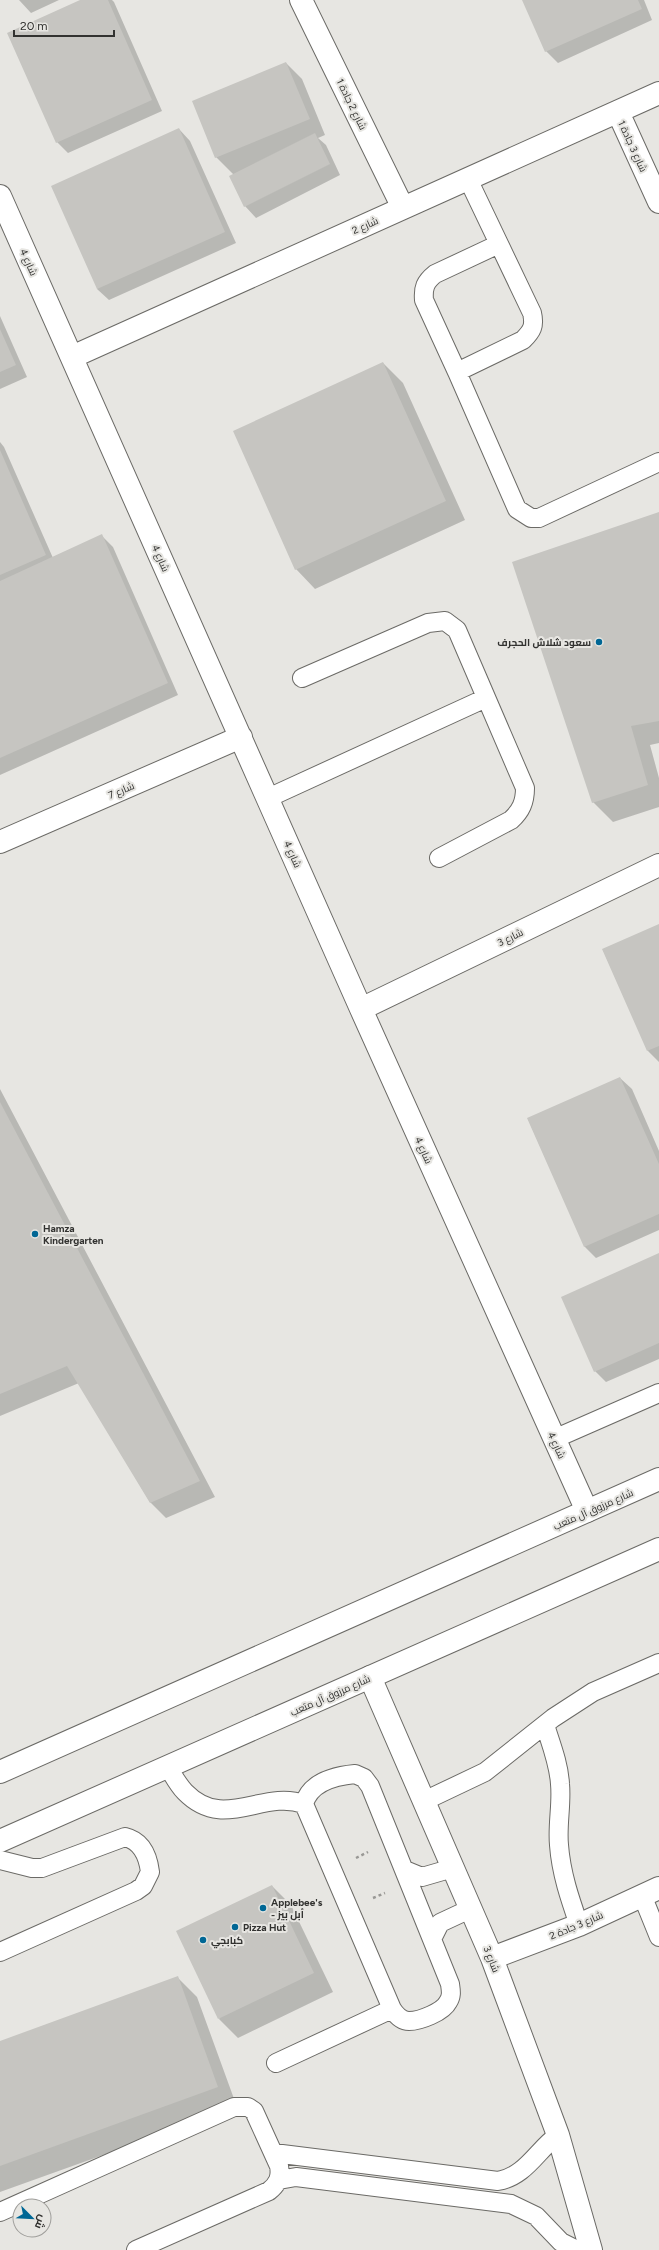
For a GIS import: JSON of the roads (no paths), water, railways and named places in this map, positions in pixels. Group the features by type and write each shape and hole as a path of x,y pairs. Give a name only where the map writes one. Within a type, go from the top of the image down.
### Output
{"street":[{"name":"شارع 2 جادة 1","path":"301,0 403,208"},
{"name":"شارع 2","path":"72,358 659,93"},
{"name":"شارع 3 جادة 1","path":"618,112 659,202"},
{"name":"شارع 4","path":"0,196 360,1008 554,1439 588,1511"},
{"name":"شارع 7","path":"0,842 241,737"},
{"name":"شارع 3","path":"360,1008 659,865"},
{"name":"شارع مرزوق آل متعب","path":"0,1772 659,1479"},
{"name":"شارع مرزوق آل متعب","path":"0,1841 659,1549"},
{"name":"شارع 3","path":"370,1677 492,1958 558,2135 591,2250"},
{"name":"شارع 3 جادة 2","path":"492,1958 579,1925 651,1891"}],"lane":[{"path":"457,372 523,340 531,333 534,324 532,314 468,179"},
{"path":"499,244 435,274 427,281 424,290 424,300 517,509 523,515 539,518 659,462"},
{"path":"302,678 428,623 445,622 457,630 525,788 525,797 518,814 511,820 439,858"},
{"path":"268,798 486,698"},
{"path":"554,1439 659,1393"},
{"path":"424,1801 485,1772 545,1725 592,1692 659,1662"},
{"path":"545,1725 554,1754 560,1784 559,1844 562,1867 567,1893 579,1925"},
{"path":"168,1767 185,1792 197,1802 215,1809 234,1811 281,1800 293,1800 304,1804"},
{"path":"355,1774 364,1778 370,1786 450,1984 451,1994 448,2003 440,2010 408,2021 398,2018 392,2009 304,1804 307,1793 314,1785 345,1775 355,1774"},
{"path":"0,1860 32,1868 42,1868 125,1837 132,1839 143,1848 150,1872 143,1886 136,1891 0,1952"},
{"path":"407,1876 422,1877 453,1868"},
{"path":"651,1891 659,1937"},
{"path":"432,1939 440,1923 470,1909"},
{"path":"276,2063 392,2009"},
{"path":"0,2212 234,2107 248,2107 254,2111 279,2166 279,2180"},
{"path":"274,2153 498,2181 516,2176 526,2168 544,2145 558,2135"},
{"path":"136,2250 269,2191 279,2180 296,2177 511,2204 536,2216 561,2242 577,2250"}],"place":[{"name":"سعود شلاش الحجرف","path":"599,642"},
{"name":"Hamza Kindergarten","path":"35,1234"},
{"name":"Applebee's - أبل بيز","path":"263,1908"},
{"name":"Pizza Hut","path":"235,1927"},
{"name":"كبابجي","path":"203,1940"}]}
